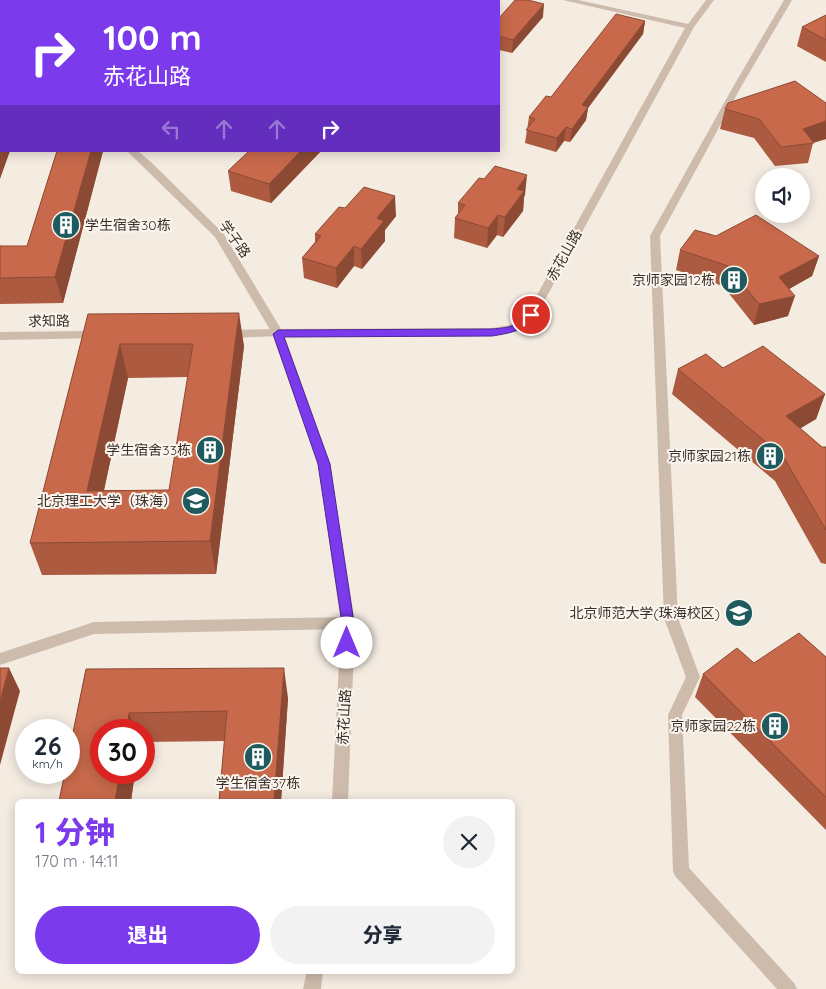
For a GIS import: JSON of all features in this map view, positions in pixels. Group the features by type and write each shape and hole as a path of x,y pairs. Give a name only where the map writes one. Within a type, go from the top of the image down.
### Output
{"street":[{"path":"567,0 690,27"},
{"name":"赤花山路","path":"340,799 348,623 324,464 278,334 492,332 510,330 522,325 531,315 690,27 710,0"},
{"path":"788,0 737,86 655,236 671,618 693,677 675,715 681,871 788,989"},
{"name":"学子路","path":"133,152 150,166 218,235 278,334"},
{"path":"219,334 278,334"},
{"name":"求知路","path":"0,336 109,335"},
{"path":"0,659 94,628 348,623"},
{"path":"312,989 314,974"}],"building":[{"path":"515,0 528,0 544,4 513,40 500,36 500,17"},
{"path":"616,14 645,21 582,105 588,107 572,129 566,127 557,138 526,130 535,119 529,117 546,96 551,97"},
{"path":"826,15 826,40 802,27"},
{"path":"795,81 826,103 826,121 803,129 814,143 781,147 759,119 725,109 728,103"},
{"path":"57,152 91,152 55,277 0,278 0,246 27,246"},
{"path":"248,152 300,152 269,184 228,171"},
{"path":"495,166 527,175 517,189 524,191 505,217 498,215 488,228 455,218 465,205 458,203 479,178 484,179"},
{"path":"364,187 395,196 377,218 384,221 361,249 354,246 336,268 302,258 321,236 315,234 339,207 345,208"},
{"path":"755,216 755,223 768,223 819,256 779,277 795,296 759,304 728,266 680,250 695,230 716,236"},
{"path":"239,313 210,541 30,543 88,314","holes":["120,344 193,344 169,490 87,491"]},
{"path":"763,346 825,394 786,416 822,447 826,447 826,530 783,456 678,369 706,354 723,368"},
{"name":"京师家园22栋","path":"799,633 826,657 826,797 703,674 737,648 754,663"},
{"path":"0,668 9,668 0,701"},
{"path":"284,668 274,799 219,799 227,711 129,713 128,719 90,719 90,784 118,784 115,799 59,799 63,784 80,784 80,719 76,719 86,669"}],"place":[{"name":"学生宿舍30栋","path":"66,225"},
{"name":"京师家园12栋","path":"734,280"},
{"name":"学生宿舍33栋","path":"210,450"},
{"name":"京师家园21栋","path":"770,456"},
{"name":"北京理工大学（珠海）","path":"196,501"},
{"name":"北京师范大学(珠海校区)","path":"739,613"},
{"name":"京师家园22栋","path":"775,726"},
{"name":"学生宿舍37栋","path":"258,757"}],"route":[{"path":"347,643 348,623 324,464 278,334 492,332 510,330 522,325 531,315"}]}
